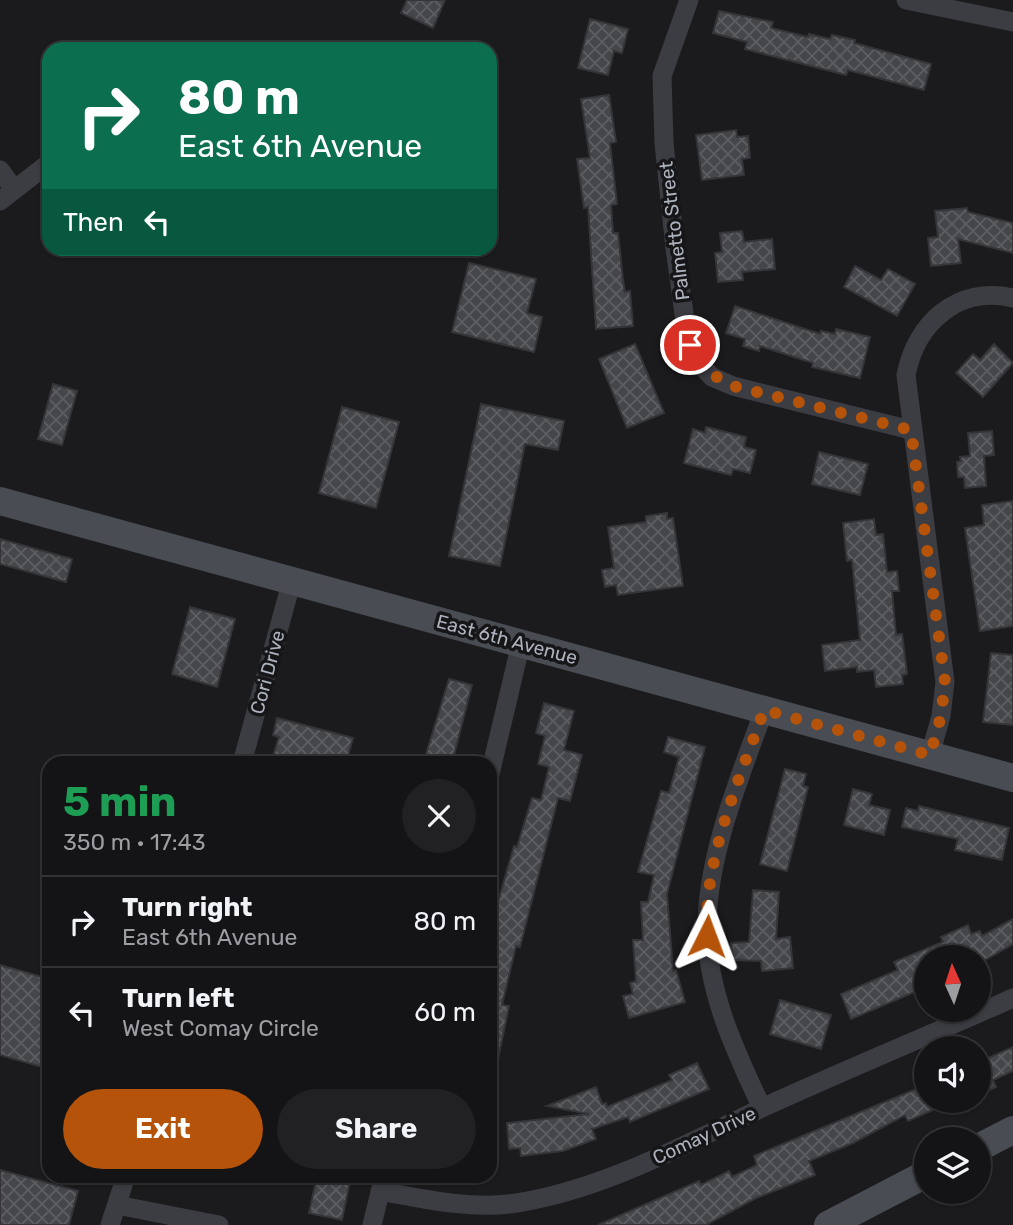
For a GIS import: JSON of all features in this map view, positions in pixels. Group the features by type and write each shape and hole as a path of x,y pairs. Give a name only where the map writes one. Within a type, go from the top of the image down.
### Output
{"main road":[{"name":"East 6th Avenue","path":"0,501 1013,778"},
{"path":"991,1141 1013,1130"},
{"path":"828,1225 914,1180"}],"street":[{"name":"Palmetto Street","path":"689,0 666,62 661,99 677,260 685,321 695,359 712,377 733,386 911,430"},
{"path":"906,0 1013,22"},
{"path":"0,170 7,195 42,168"},
{"path":"930,755 941,716 945,682 906,375 910,355 919,336 938,315 963,299 979,294 1013,298"},
{"name":"Cori Drive","path":"244,756 292,580"},
{"path":"494,756 522,643"},
{"path":"762,1108 743,1066 714,982 706,921 712,877 729,809 764,710"},
{"name":"Comay Drive","path":"382,1183 430,1200 514,1204 559,1194 616,1175 1013,998"},
{"path":"110,1225 124,1183"},
{"path":"372,1225 382,1183"},
{"path":"117,1205 219,1225"}],"building":[{"path":"407,0 445,0 433,28 401,13"},
{"path":"719,11 773,22 771,28 808,37 809,34 830,39 832,35 855,40 854,43 931,64 924,90 848,70 846,75 745,49 747,42 713,33"},
{"path":"590,19 628,29 622,53 614,51 608,75 578,68"},
{"path":"609,95 616,142 610,143 617,204 611,205 613,233 618,233 625,292 630,291 633,326 596,329 588,207 584,208 577,159 590,158 581,99"},
{"path":"736,130 737,137 748,136 750,158 742,159 744,175 702,180 696,135"},
{"path":"967,208 968,212 1013,223 1013,253 958,239 961,263 931,266 928,238 938,237 935,211"},
{"path":"742,231 744,242 772,239 775,269 742,272 743,280 718,282 715,253 722,252 720,233"},
{"path":"469,263 536,279 527,313 542,317 534,352 452,332"},
{"path":"855,266 881,280 888,269 915,284 897,316 844,287"},
{"path":"735,306 820,334 821,331 835,334 836,329 870,337 860,378 812,367 813,363 760,346 759,351 743,346 745,339 726,333"},
{"path":"635,344 664,413 627,428 599,359"},
{"path":"994,344 1013,363 983,397 956,373 973,354 980,360"},
{"path":"53,384 77,391 62,445 38,439"},
{"path":"481,404 564,421 558,450 525,444 500,566 449,556"},
{"path":"342,407 399,422 376,508 319,493"},
{"path":"706,427 746,437 744,447 756,450 750,473 733,469 731,475 684,463 693,429 705,433"},
{"path":"992,431 994,455 984,456 986,486 965,488 964,477 958,477 957,462 961,461 960,457 970,456 968,433"},
{"path":"819,452 868,464 860,495 812,484"},
{"path":"1013,501 1013,626 980,631 965,528 984,525 982,505"},
{"path":"667,513 667,519 673,518 683,586 618,595 616,585 605,587 602,570 614,568 608,527 646,522 646,516"},
{"path":"874,519 876,535 883,534 887,572 897,571 899,591 892,591 896,635 902,634 907,674 902,675 903,684 876,687 874,670 857,672 857,667 825,671 822,645 860,640 852,560 847,561 843,523"},
{"path":"0,539 72,559 66,582 0,564"},
{"path":"190,607 235,619 217,687 172,674"},
{"path":"991,653 1013,655 1013,725 983,722"},
{"path":"449,679 472,685 454,756 426,756"},
{"path":"544,703 574,711 564,750 582,755 570,801 558,798 520,947 516,946 502,1005 509,1006 497,1064 497,906 514,846 517,847 532,798 541,800 549,767 538,764 545,736 536,733"},
{"path":"277,718 353,738 348,756 273,756 279,737 273,735"},
{"path":"668,737 705,747 667,894 673,971 676,970 685,1002 629,1018 623,996 633,994 630,983 636,981 633,940 643,940 641,902 648,902 654,875 638,872 661,791 669,793 679,757 664,752"},
{"path":"785,769 806,774 803,786 808,787 787,871 760,864"},
{"path":"853,789 872,794 869,805 890,810 884,835 844,825"},
{"path":"919,806 1009,828 1002,860 955,850 958,839 902,827 906,808 918,811"},
{"path":"753,890 779,892 776,939 790,937 793,968 762,971 761,961 732,960 731,943 749,942"},
{"path":"1013,919 1013,944 991,957 991,945 936,945 943,942 941,937 968,925 971,934 980,931 982,936"},
{"path":"914,954 914,992 851,1019 841,994 898,970 894,962"},
{"path":"0,965 42,977 42,1067 0,1055"},
{"path":"780,1000 831,1015 821,1049 770,1034"},
{"path":"1013,1047 1013,1071 993,1080 996,1087 991,1089 991,1065 991,1057"},
{"path":"697,1063 709,1089 630,1122 628,1117 592,1129 596,1139 563,1151 521,1156 520,1148 509,1149 507,1123 589,1114 547,1106 596,1087 602,1104 606,1103 607,1107 672,1080 669,1075"},
{"path":"914,1090 914,1113 926,1113 908,1121 905,1115 853,1143 809,1161 815,1175 756,1198 706,1225 598,1225 699,1181 701,1185 729,1171 732,1177 757,1165 754,1156"},
{"path":"0,1170 78,1191 69,1225 0,1225"},
{"path":"315,1183 350,1183 342,1220 309,1213"}],"route":[{"path":"690,345 695,359 704,370 712,377 733,386 911,430 945,682 941,716 930,755 764,710 729,809 712,877 706,921 707,936"}]}
